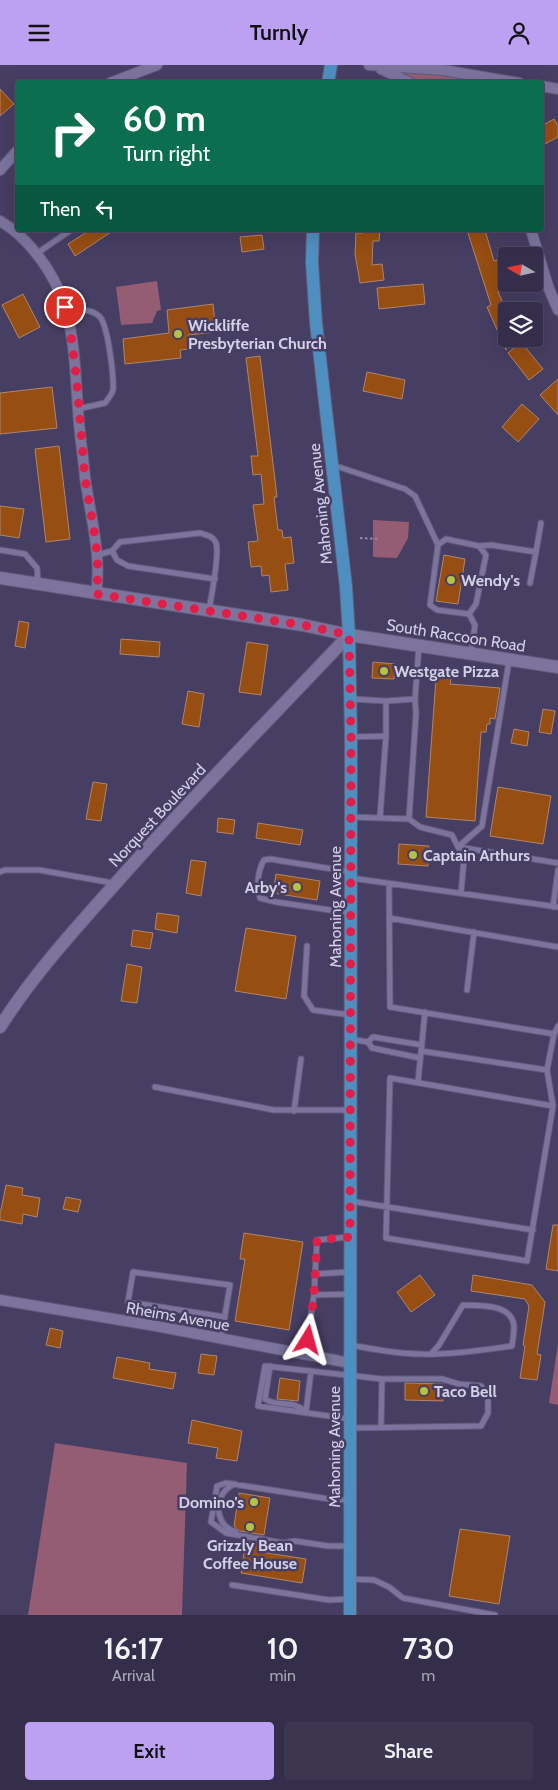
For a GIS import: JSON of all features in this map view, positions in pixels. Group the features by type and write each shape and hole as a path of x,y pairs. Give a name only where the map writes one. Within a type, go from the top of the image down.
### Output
{"main road":[{"path":"328,80 331,65"},
{"name":"Mahoning Avenue","path":"313,232 312,263 316,323 346,587 351,699 350,1615"}],"street":[{"path":"118,80 157,65"},
{"path":"373,66 404,80"},
{"path":"373,66 443,70 501,80"},
{"path":"544,87 558,89"},
{"path":"0,170 15,153"},
{"path":"0,221 21,237 35,254 60,293 66,313 77,383 86,480 99,576 96,594"},
{"path":"532,232 549,289 558,310"},
{"name":"South Raccoon Road","path":"0,578 558,667"},
{"name":"Norquest Boulevard","path":"0,1027 32,982 116,883 349,635"},
{"name":"Rheims Avenue","path":"0,1300 156,1326 305,1355 350,1369"}],"lane":[{"path":"35,254 67,232"},
{"path":"66,313 78,310 100,317 112,362 113,391 105,403 78,409"},
{"path":"332,465 405,489 415,496 438,545 430,605 437,610 469,614"},
{"path":"530,583 541,523"},
{"path":"96,555 112,551 120,542 200,533 212,537 217,545 215,579 208,611"},
{"path":"438,545 446,539 479,546 491,545 536,552"},
{"path":"469,614 476,604 486,555 479,546"},
{"path":"0,550 25,554 37,568 38,584"},
{"path":"112,551 117,560 128,566 215,579"},
{"path":"469,614 475,625 471,653"},
{"path":"409,819 419,645"},
{"path":"458,847 482,826 509,659"},
{"path":"351,699 386,701 415,699"},
{"path":"380,817 386,736 386,701"},
{"path":"351,737 386,736"},
{"path":"351,817 409,819 420,827 452,835 464,859 461,893"},
{"path":"458,847 558,863"},
{"path":"351,913 260,898 257,891 261,864 264,860 270,859 389,883 556,907 558,870"},
{"path":"0,872 5,870 39,870 116,883"},
{"path":"389,883 390,1007 554,1034"},
{"path":"389,918 558,947"},
{"path":"467,990 474,933"},
{"path":"307,946 304,996 313,1010 351,1015"},
{"path":"418,1082 425,1012"},
{"path":"553,1106 390,1078 386,1238 527,1261 553,1106 548,1070 554,1034 558,1026"},
{"path":"368,1042 373,1037 422,1045"},
{"path":"351,1039 368,1042 372,1048 420,1058"},
{"path":"421,1051 548,1070"},
{"path":"294,1111 301,1059"},
{"path":"155,1087 274,1110 351,1110"},
{"path":"350,1201 533,1229"},
{"path":"305,1355 314,1295 317,1240 350,1237"},
{"path":"221,1339 225,1317 230,1285 133,1272 128,1302 225,1317"},
{"path":"315,1274 350,1272"},
{"path":"314,1295 350,1294"},
{"path":"350,1345 380,1351 419,1354 430,1354 484,1350 512,1346 514,1324 509,1314 498,1308 463,1305 439,1345 430,1354"},
{"path":"265,1365 311,1371 350,1369 382,1379 442,1379 459,1384 481,1386 488,1394 488,1413 481,1426 381,1427 350,1423 306,1412 258,1406 265,1365"},
{"path":"270,1366 265,1399 270,1402 298,1405 306,1412"},
{"path":"306,1412 311,1371"},
{"path":"381,1427 382,1379"},
{"path":"295,1541 283,1543 226,1533 211,1522 217,1486 226,1483 329,1499 350,1500"},
{"path":"235,1484 223,1491 220,1497 219,1517 225,1527 236,1532 295,1541 328,1546 350,1546"},
{"path":"350,1579 374,1580 389,1587 402,1598 495,1615"},
{"path":"232,1585 329,1600 350,1599"}],"path":[{"path":"360,538 378,539"}],"shaded area":[{"path":"376,66 501,80 407,80"},
{"path":"157,281 161,310 157,311 152,323 121,325 116,287"},
{"path":"373,520 409,522 408,538 397,558 373,557"},
{"path":"558,1343 558,1405 549,1403"},
{"path":"55,1443 187,1463 182,1615 28,1615"}],"building":[{"path":"0,89 14,104 0,116"},
{"path":"554,119 558,126 558,137 544,144 544,124"},
{"path":"87,232 111,232 75,256 68,244"},
{"path":"380,232 379,241 373,241 372,265 382,264 384,280 360,283 355,254 356,233"},
{"path":"468,232 486,232 494,261 497,260 498,293 502,302 498,302 498,332 487,307 491,305"},
{"path":"262,235 264,249 242,252 240,237"},
{"path":"423,284 425,304 379,309 377,288"},
{"path":"23,294 40,327 19,338 2,305"},
{"name":"Wickliffe Presbyterian Church","path":"213,304 216,332 188,335 189,349 180,350 181,358 125,364 123,339 169,333 167,310"},
{"path":"515,347 525,347 543,369 529,380 508,353"},
{"path":"260,356 277,497 274,497 278,530 282,530 283,538 291,537 294,563 285,564 288,590 271,592 269,575 262,576 261,566 251,567 248,542 258,541 253,505 264,504 261,474 253,475 251,456 258,456 246,358"},
{"path":"367,372 405,380 402,399 363,391"},
{"path":"558,379 558,415 540,395"},
{"path":"52,387 57,428 0,434 0,393"},
{"path":"522,404 539,419 518,442 502,427"},
{"path":"59,446 70,539 46,542 35,449"},
{"path":"0,506 24,509 19,538 0,535"},
{"name":"Wendy's","path":"444,555 465,559 458,604 436,601"},
{"path":"19,621 29,623 25,648 15,646"},
{"path":"121,639 160,642 159,657 120,654"},
{"path":"247,642 268,645 261,695 239,692"},
{"name":"Westgate Pizza","path":"373,662 395,664 394,679 372,678"},
{"path":"436,678 451,679 450,684 500,688 495,719 490,718 490,724 487,724 486,732 481,732 475,821 426,817"},
{"path":"188,691 204,694 199,727 182,724"},
{"path":"543,709 555,711 551,734 539,732"},
{"path":"514,729 529,732 527,746 511,743"},
{"path":"93,782 107,784 101,821 86,819"},
{"path":"498,787 551,796 543,844 490,836"},
{"path":"218,818 235,820 233,834 217,832"},
{"path":"258,823 303,830 300,845 256,838"},
{"name":"Captain Arthurs","path":"399,844 429,846 428,866 398,864"},
{"path":"191,860 206,862 201,896 186,893"},
{"name":"Arby's","path":"276,874 320,881 317,900 273,893"},
{"path":"157,913 179,916 177,933 155,929"},
{"path":"246,928 296,936 286,999 235,991"},
{"path":"133,930 153,933 150,949 131,946"},
{"path":"127,964 142,967 137,1003 121,1001"},
{"path":"6,1185 23,1188 22,1195 40,1198 37,1217 23,1214 22,1224 0,1220 0,1210"},
{"path":"66,1197 81,1200 78,1212 63,1209"},
{"path":"553,1225 558,1225 558,1271 546,1269"},
{"path":"244,1233 303,1242 289,1330 235,1321 245,1259 240,1259"},
{"path":"420,1275 435,1295 411,1312 397,1292"},
{"path":"473,1275 532,1285 545,1302 537,1354 541,1355 537,1380 520,1378 529,1306 525,1299 471,1291"},
{"path":"50,1328 63,1331 60,1348 46,1345"},
{"path":"201,1354 217,1356 214,1375 198,1373"},
{"path":"117,1357 150,1363 149,1369 176,1373 173,1389 113,1378"},
{"path":"280,1378 300,1381 298,1401 277,1399"},
{"name":"Taco Bell","path":"405,1383 444,1384 443,1401 405,1400"},
{"path":"192,1420 242,1431 237,1461 216,1458 218,1448 188,1443"},
{"path":"239,1493 270,1498 264,1535 240,1531 234,1526"},
{"path":"460,1529 510,1536 499,1604 449,1596"},
{"path":"246,1541 263,1544 261,1552 306,1559 302,1583 241,1573"}],"place":[{"name":"Wickliffe Presbyterian Church","path":"178,334"},
{"name":"Wendy's","path":"451,580"},
{"name":"Westgate Pizza","path":"384,671"},
{"name":"Captain Arthurs","path":"413,855"},
{"name":"Arby's","path":"297,887"},
{"name":"Taco Bell","path":"424,1391"},
{"name":"Domino's","path":"254,1502"},
{"name":"Grizzly Bean Coffee House","path":"250,1527"}],"route":[{"path":"65,307 77,383 86,480 98,562 99,576 96,594 303,625 349,635 351,737 350,1237 317,1240 314,1295 308,1340"}]}
